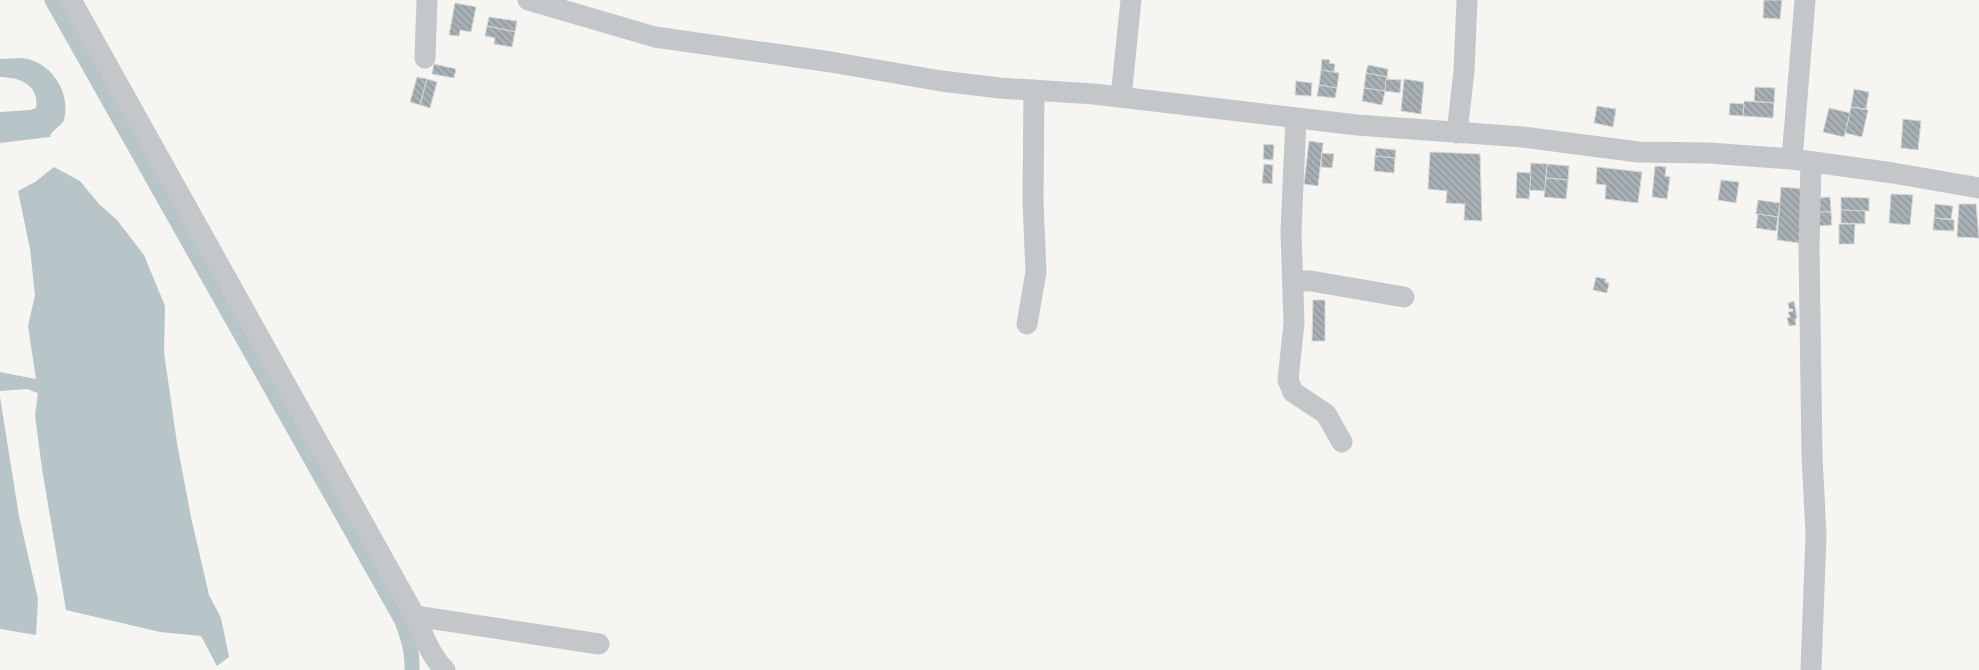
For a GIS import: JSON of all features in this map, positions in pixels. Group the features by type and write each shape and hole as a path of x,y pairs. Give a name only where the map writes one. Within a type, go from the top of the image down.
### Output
{"street":[{"path":"71,0 415,616 427,644 444,670"},
{"path":"426,58 427,0"},
{"path":"528,0 655,37 831,62 941,81 1121,97 1357,125 1522,137 1638,152 1708,153 1801,160 1979,188"},
{"path":"1121,97 1131,0"},
{"path":"1457,133 1464,70 1468,0"},
{"path":"1805,0 1801,160 1809,246 1812,456 1816,535 1811,670"},
{"path":"1027,324 1036,272 1033,201 1034,90"},
{"path":"1296,118 1291,232 1294,323 1288,380 1293,392 1326,414 1342,442"},
{"path":"1293,281 1311,281 1404,297"},
{"path":"415,616 599,644"}],"shaded area":[{"path":"25,58 37,62 45,67 58,82 65,100 64,120 50,137 0,143 0,112 36,108 36,100 35,93 27,84 7,77 0,77 0,59"},
{"path":"54,167 80,181 99,204 117,220 144,255 165,306 164,352 177,443 191,517 209,595 221,618 229,657 217,666 201,636 160,632 66,610 42,469 35,415 38,393 27,389 0,391 0,372 36,379 28,326 35,295 30,249 18,191 35,182"},
{"path":"0,397 19,516 38,599 36,635 0,629"}],"building":[{"path":"1764,0 1782,0 1780,19 1763,18"},
{"path":"455,3 476,7 471,32 460,30 459,36 449,35"},
{"path":"489,17 517,21 515,32 487,26"},
{"path":"487,26 515,32 512,47 494,44 495,38 485,36"},
{"path":"1322,59 1330,60 1329,63 1335,64 1334,72 1321,70"},
{"path":"434,64 456,69 454,78 432,74"},
{"path":"1368,65 1388,69 1387,77 1366,73"},
{"path":"1321,70 1339,73 1337,88 1319,85"},
{"path":"1366,73 1387,77 1385,91 1364,88"},
{"path":"417,77 427,79 420,105 410,102"},
{"path":"427,79 437,82 430,108 420,105"},
{"path":"1386,79 1401,80 1400,93 1385,91"},
{"path":"1404,79 1424,82 1421,114 1401,111"},
{"path":"1296,81 1312,83 1311,96 1295,95"},
{"path":"1319,85 1337,88 1335,98 1317,96"},
{"path":"1755,87 1775,88 1774,103 1754,101"},
{"path":"1364,88 1385,91 1382,105 1362,101"},
{"path":"1854,89 1869,92 1866,109 1851,107"},
{"path":"1744,101 1774,103 1773,118 1743,116"},
{"path":"1730,103 1744,104 1743,116 1729,115"},
{"path":"1597,106 1616,109 1613,127 1594,123"},
{"path":"1851,107 1868,110 1862,137 1845,133"},
{"path":"1829,108 1850,113 1844,137 1823,132"},
{"path":"1903,119 1921,121 1918,150 1901,148"},
{"path":"1309,141 1323,143 1318,186 1304,184"},
{"path":"1264,144 1274,145 1273,160 1263,159"},
{"path":"1376,148 1396,150 1395,158 1375,156"},
{"path":"1430,152 1480,154 1482,221 1464,220 1465,204 1446,203 1447,191 1428,189"},
{"path":"1322,153 1334,154 1332,168 1321,167"},
{"path":"1375,156 1395,158 1394,173 1374,171"},
{"path":"1531,163 1547,164 1545,191 1529,190"},
{"path":"1264,164 1273,165 1272,184 1262,183"},
{"path":"1547,164 1569,166 1568,180 1546,178"},
{"path":"1655,166 1666,167 1665,176 1670,177 1667,199 1652,197"},
{"path":"1597,167 1642,172 1638,203 1605,199 1606,185 1596,184"},
{"path":"1517,172 1531,173 1529,199 1516,198"},
{"path":"1546,178 1568,180 1566,199 1544,197"},
{"path":"1721,180 1739,182 1736,203 1718,200"},
{"path":"1781,187 1805,189 1800,243 1777,240"},
{"path":"1891,194 1913,195 1910,225 1889,223"},
{"path":"1830,197 1831,212 1816,212 1815,198"},
{"path":"1841,197 1869,198 1869,211 1841,210"},
{"path":"1758,200 1780,203 1778,217 1756,214"},
{"path":"1935,204 1953,206 1951,219 1934,218"},
{"path":"1959,204 1976,204 1979,238 1957,237"},
{"path":"1841,210 1865,211 1865,224 1841,223"},
{"path":"1816,212 1831,212 1832,225 1816,226"},
{"path":"1758,214 1778,217 1776,231 1756,228"},
{"path":"1934,218 1954,220 1954,231 1933,230"},
{"path":"1839,224 1855,224 1854,244 1839,244"},
{"path":"1596,277 1606,279 1605,282 1609,283 1607,293 1593,290"},
{"path":"1313,300 1325,300 1325,341 1312,341"},
{"path":"1794,301 1797,318 1795,319 1796,325 1789,326 1787,318 1790,317 1788,312 1793,311 1793,309 1789,309 1788,303"}],"waterway":[{"path":"52,0 402,621 411,651 412,670"}]}
